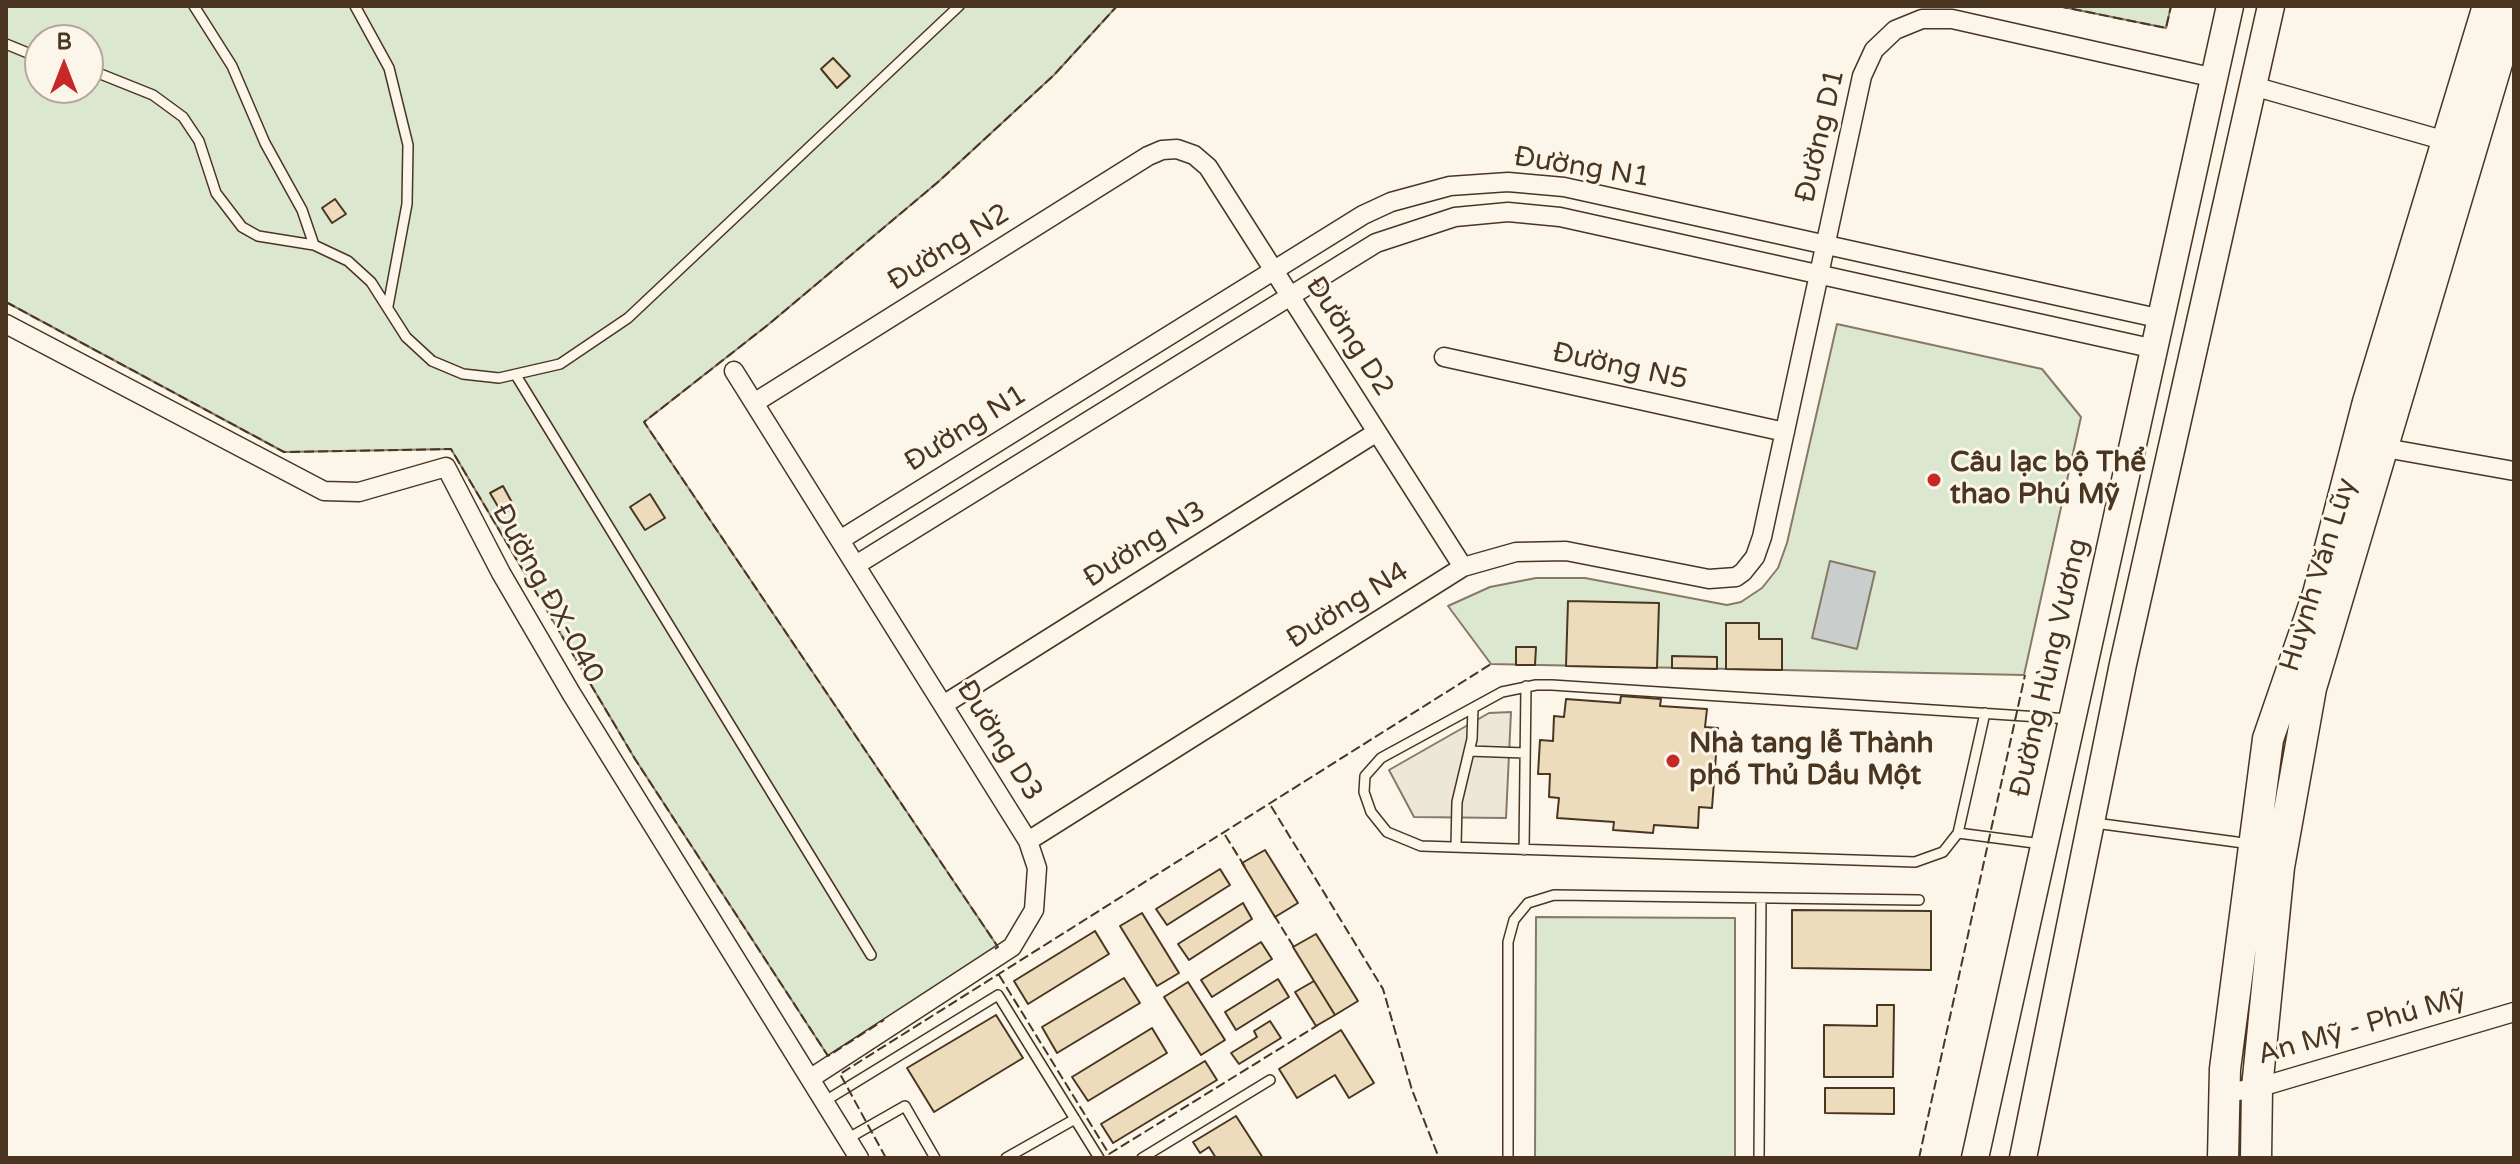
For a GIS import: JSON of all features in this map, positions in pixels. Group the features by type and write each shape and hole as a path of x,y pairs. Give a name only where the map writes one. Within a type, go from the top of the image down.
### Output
{"main road":[{"name":"Đường Hùng Vương","path":"1975,1158 2230,6"},
{"path":"2023,1158 2129,634 2271,6"},
{"name":"Huỳnh Văn Lũy","path":"2223,1158 2225,1093 2268,739 2318,594 2368,402 2488,6"},
{"name":"Huỳnh Văn Lũy","path":"2256,1158 2257,1088 2279,867 2311,688 2385,448 2514,6"},
{"path":"2215,78 2253,86"},
{"path":"2043,844 2086,850"}],"street":[{"name":"Đường D1","path":"1736,577 1750,565 1760,548 1866,62 1884,39 1908,23 1952,19 2215,78"},
{"path":"2253,86 2446,141"},
{"name":"Đường D2","path":"1177,149 1194,155 1208,167 1463,567"},
{"name":"Đường N2","path":"754,403 1148,156 1162,150 1177,149"},
{"name":"Đường N1","path":"840,540 1363,215 1391,202 1435,190 1480,183 1564,187 2162,319"},
{"name":"Đường N1","path":"856,565 1376,243 1455,217 1508,212 1560,217 2155,349"},
{"name":"Đường ĐX-040","path":"6,324 324,491 359,492 446,467 501,573 571,693 859,1158"},
{"name":"Đường N5","path":"1444,357 1785,432"},
{"name":"Đường D3","path":"734,371 1028,841 1038,882 1034,910 1019,941 811,1078"},
{"name":"Đường N3","path":"943,705 1377,432"},
{"path":"2385,448 2514,471"},
{"name":"Đường N4","path":"1028,841 1463,567 1516,552 1566,551 1709,579 1736,577"},
{"name":"An Mỹ - Phú Mỹ","path":"2225,1093 2257,1088 2514,1012"}],"lane":[{"path":"194,6 232,66 265,143 302,210 314,245"},
{"path":"355,6 389,68 408,145 407,204 388,306"},
{"path":"104,75 143,90 183,117 199,141 216,193 242,227 258,236 314,245 360,271 418,350 447,369 481,378 517,377 539,372 579,354 628,318 959,6"},
{"path":"517,377 871,955"},
{"path":"1985,713 1958,833 1943,852 1915,862 1409,844 1387,832 1371,812 1364,784 1374,762 1502,692 1526,686 1985,713 2070,719"},
{"path":"1524,850 1526,686"},
{"path":"1456,847 1457,802 1469,751 1473,708"},
{"path":"1469,751 1525,753"},
{"path":"2091,822 2254,845"},
{"path":"1958,833 2043,844"},
{"path":"1508,1158 1508,942 1519,911 1539,897 1919,900"},
{"path":"1759,1158 1761,898"},
{"path":"825,1101 998,995 1099,1158"},
{"path":"1142,1158 1270,1080"},
{"path":"847,1139 905,1106 935,1158"},
{"path":"1006,1158 1075,1119"}],"green space":[{"path":"6,6 1117,6 1054,75 938,182 769,324 644,422 998,947 828,1056 635,759 451,449 284,452 6,302"},
{"path":"2058,6 2171,6 2166,28"},
{"name":"Câu lạc bộ Thể thao Phú Mỹ","path":"1837,324 2042,369 2081,417 2024,675 1491,664 1448,606 1490,587 1536,578 1585,578 1727,605 1741,602 1762,588 1778,568 1787,543"},
{"path":"1536,917 1735,918 1735,1158 1535,1158"}],"shaded area":[{"path":"1830,561 1875,572 1857,649 1812,638"},
{"path":"1511,712 1506,818 1414,817 1389,770 1489,713"}],"building":[{"path":"833,58 850,76 837,88 821,69"},
{"path":"335,199 346,214 332,223 322,208"},
{"path":"503,486 515,508 503,515 490,493"},
{"path":"650,494 665,518 645,530 630,507"},
{"path":"1568,601 1659,603 1657,668 1566,666"},
{"path":"1726,623 1759,623 1759,639 1782,639 1782,670 1726,669"},
{"path":"1516,647 1536,647 1535,665 1516,665"},
{"path":"1672,656 1717,657 1717,669 1672,668"},
{"path":"1621,696 1661,699 1660,706 1707,709 1705,727 1718,728 1712,808 1699,807 1698,828 1654,825 1653,833 1613,830 1614,822 1557,818 1559,798 1549,797 1550,774 1538,774 1540,740 1553,741 1554,716 1564,717 1566,699 1620,703"},
{"path":"1265,850 1298,903 1275,917 1242,863"},
{"path":"1220,869 1230,885 1167,925 1156,909"},
{"path":"1243,903 1252,919 1189,960 1178,944"},
{"path":"1792,910 1931,911 1931,970 1792,968"},
{"path":"1142,913 1179,973 1157,986 1120,926"},
{"path":"1095,931 1109,954 1028,1004 1014,981"},
{"path":"1316,934 1358,1001 1335,1015 1293,947"},
{"path":"1261,942 1272,959 1212,997 1201,980"},
{"path":"1124,978 1140,1003 1057,1053 1042,1027"},
{"path":"1278,979 1289,997 1236,1030 1225,1012"},
{"path":"1314,981 1335,1015 1316,1026 1295,992"},
{"path":"1188,982 1225,1040 1201,1055 1164,997"},
{"path":"1877,1005 1894,1005 1893,1077 1824,1077 1824,1025 1877,1026"},
{"path":"996,1015 1023,1058 934,1112 907,1068"},
{"path":"1270,1021 1281,1038 1239,1064 1231,1053 1257,1037 1254,1031"},
{"path":"1152,1028 1167,1053 1088,1101 1072,1077"},
{"path":"1341,1030 1374,1083 1349,1098 1335,1075 1297,1098 1279,1069"},
{"path":"1205,1061 1217,1080 1113,1143 1101,1124"},
{"path":"1825,1088 1894,1088 1894,1114 1825,1113"},
{"path":"1236,1116 1263,1158 1216,1158 1209,1147 1200,1153 1193,1142"}],"fence":[{"path":"995,949 998,947 644,422 769,324 938,182 1054,75 1117,6"},
{"path":"1746,6 1769,6"},
{"path":"2058,6 2166,28 2171,6"},
{"path":"6,302 284,452 451,449 635,759 828,1056 884,1020"},
{"path":"886,1158 840,1074 1491,664"},
{"path":"1919,1158 2025,675"},
{"path":"1271,806 1383,989 1412,1090 1439,1158"},
{"path":"1225,835 1245,867"},
{"path":"1274,915 1295,949"},
{"path":"999,975 1109,1154 1318,1025"}],"place":[{"name":"Câu lạc bộ Thể thao Phú Mỹ","path":"1934,480"},
{"name":"Nhà tang lễ Thành phố Thủ Dầu Một","path":"1673,761"}]}
